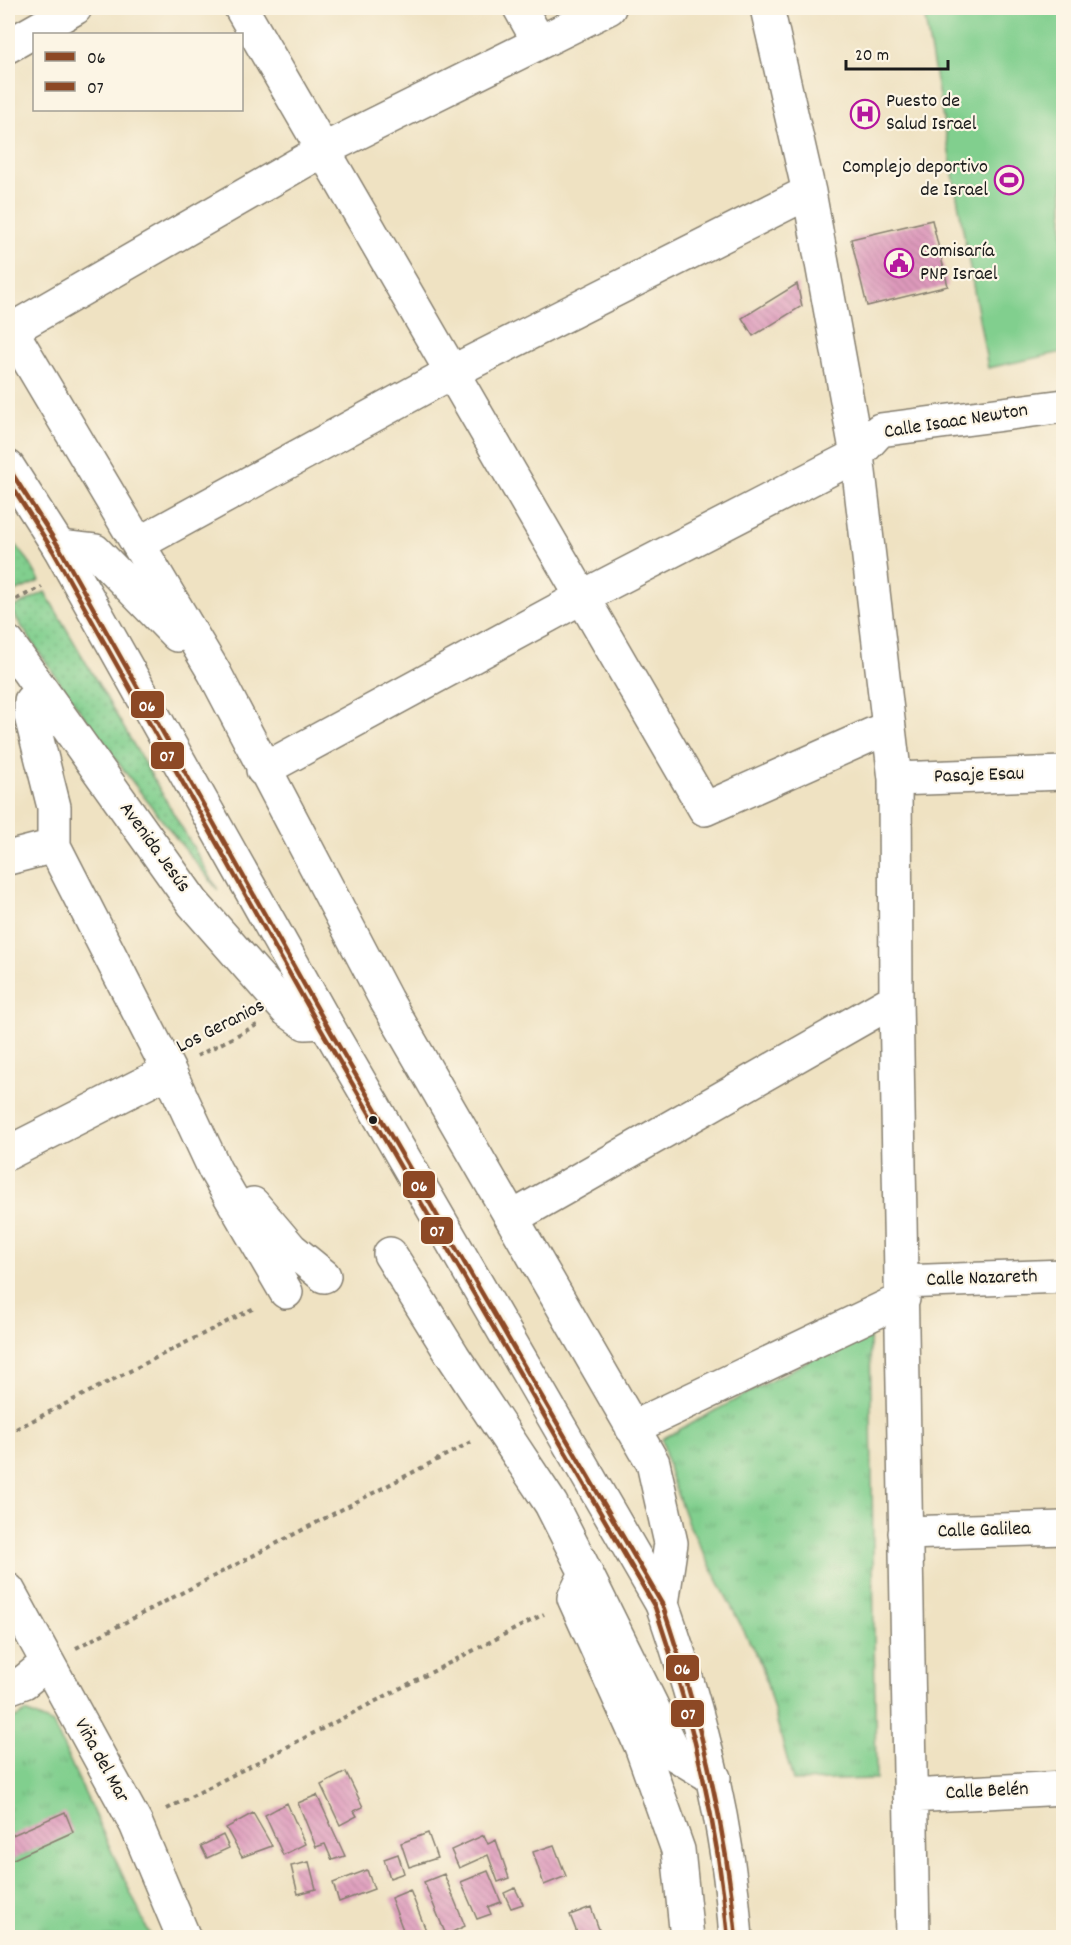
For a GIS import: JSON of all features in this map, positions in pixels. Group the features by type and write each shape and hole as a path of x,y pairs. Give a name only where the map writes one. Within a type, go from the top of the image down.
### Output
{"street":[{"path":"8,46 75,8"},
{"path":"241,8 325,148 705,809 889,728"},
{"path":"520,8 539,42"},
{"path":"609,8 325,148 9,327 214,672 263,770 386,1000 653,1463 671,1543 662,1604"},
{"path":"767,8 809,192 857,455 895,779 896,999 913,1938"},
{"path":"138,544 454,371 809,192"},
{"name":"Calle Isaac Newton","path":"857,455 880,430 1064,406"},
{"path":"263,770 584,596 857,455"},
{"path":"11,477 59,547 325,1022 662,1604 690,1683 714,1778 733,1892 736,1938"},
{"path":"59,547 95,551 214,672"},
{"name":"Avenida Jesús","path":"8,643 193,903 287,1010 305,1023 325,1022"},
{"path":"41,692 31,701 31,716 54,807 54,846 169,1071 215,1170 286,1292"},
{"name":"Pasaje Esau","path":"895,779 1064,773"},
{"path":"8,858 54,846"},
{"path":"512,1218 896,999"},
{"path":"8,1153 169,1071"},
{"path":"215,1170 259,1209 291,1250 324,1276"},
{"path":"390,1254 453,1356 551,1504 678,1850 687,1938"},
{"name":"Calle Nazareth","path":"902,1291 1064,1276"},
{"path":"632,1428 902,1291"},
{"name":"Calle Galilea","path":"905,1533 1064,1528"},
{"path":"580,1585 676,1755 714,1778"},
{"name":"Viña del Mar","path":"8,1590 46,1664 136,1824 184,1938"},
{"path":"8,1688 24,1682 46,1664"},
{"name":"Calle Belén","path":"910,1796 1064,1788"}],"path":[{"path":"8,603 50,584"},
{"name":"Los Geranios","path":"169,1071 287,1010"},
{"path":"8,1433 286,1292"},
{"path":"46,1664 501,1427"},
{"path":"136,1824 580,1585"}],"green space":[{"name":"Complejo deportivo de Israel","path":"923,8 1063,8 1063,352 988,368"},
{"path":"8,536 28,560 40,581 8,595"},
{"path":"45,592 218,890 110,752 10,609"},
{"path":"870,1328 876,1779 793,1781 762,1666 687,1521 670,1474 662,1439"},
{"path":"26,1712 53,1724 151,1937 8,1938 8,1722"}],"building":[{"name":"Comisaría PNP Israel","path":"932,220 948,286 867,306 851,239"},
{"path":"797,284 802,306 753,336 742,318"},
{"path":"346,1772 363,1807 354,1811 357,1816 340,1825 321,1785"},
{"path":"317,1795 345,1856 332,1860 325,1844 316,1847 298,1803"},
{"path":"287,1803 305,1844 283,1855 265,1815"},
{"path":"65,1812 73,1832 9,1861 8,1837"},
{"path":"253,1813 272,1846 242,1857 226,1828"},
{"path":"428,1833 437,1858 409,1867 401,1843"},
{"path":"223,1835 229,1848 207,1858 201,1846"},
{"path":"484,1835 488,1844 496,1840 509,1878 498,1882 488,1855 459,1868 451,1850"},
{"path":"554,1845 566,1876 544,1885 533,1852"},
{"path":"398,1854 404,1873 390,1878 384,1859"},
{"path":"309,1862 316,1889 298,1894 291,1866"},
{"path":"367,1870 374,1889 339,1902 333,1883"},
{"path":"488,1871 501,1902 488,1907 491,1914 477,1919 461,1882"},
{"path":"444,1874 465,1926 446,1935 424,1882"},
{"path":"515,1888 523,1904 511,1908 504,1893"},
{"path":"410,1890 429,1938 406,1938 391,1898"},
{"path":"591,1907 602,1938 579,1938 570,1915"}],"transit line":[{"name":"06","path":"8,467 59,547 325,1022 662,1604 688,1686 709,1769 725,1853 736,1938"},
{"name":"07","path":"8,480 53,551 319,1026 655,1607 681,1688 702,1770 718,1853 728,1938"}],"place":[{"name":"Puesto de Salud Israel","path":"865,114"},
{"name":"Complejo deportivo de Israel","path":"1009,180"},
{"name":"Comisaría PNP Israel","path":"899,263"}]}
